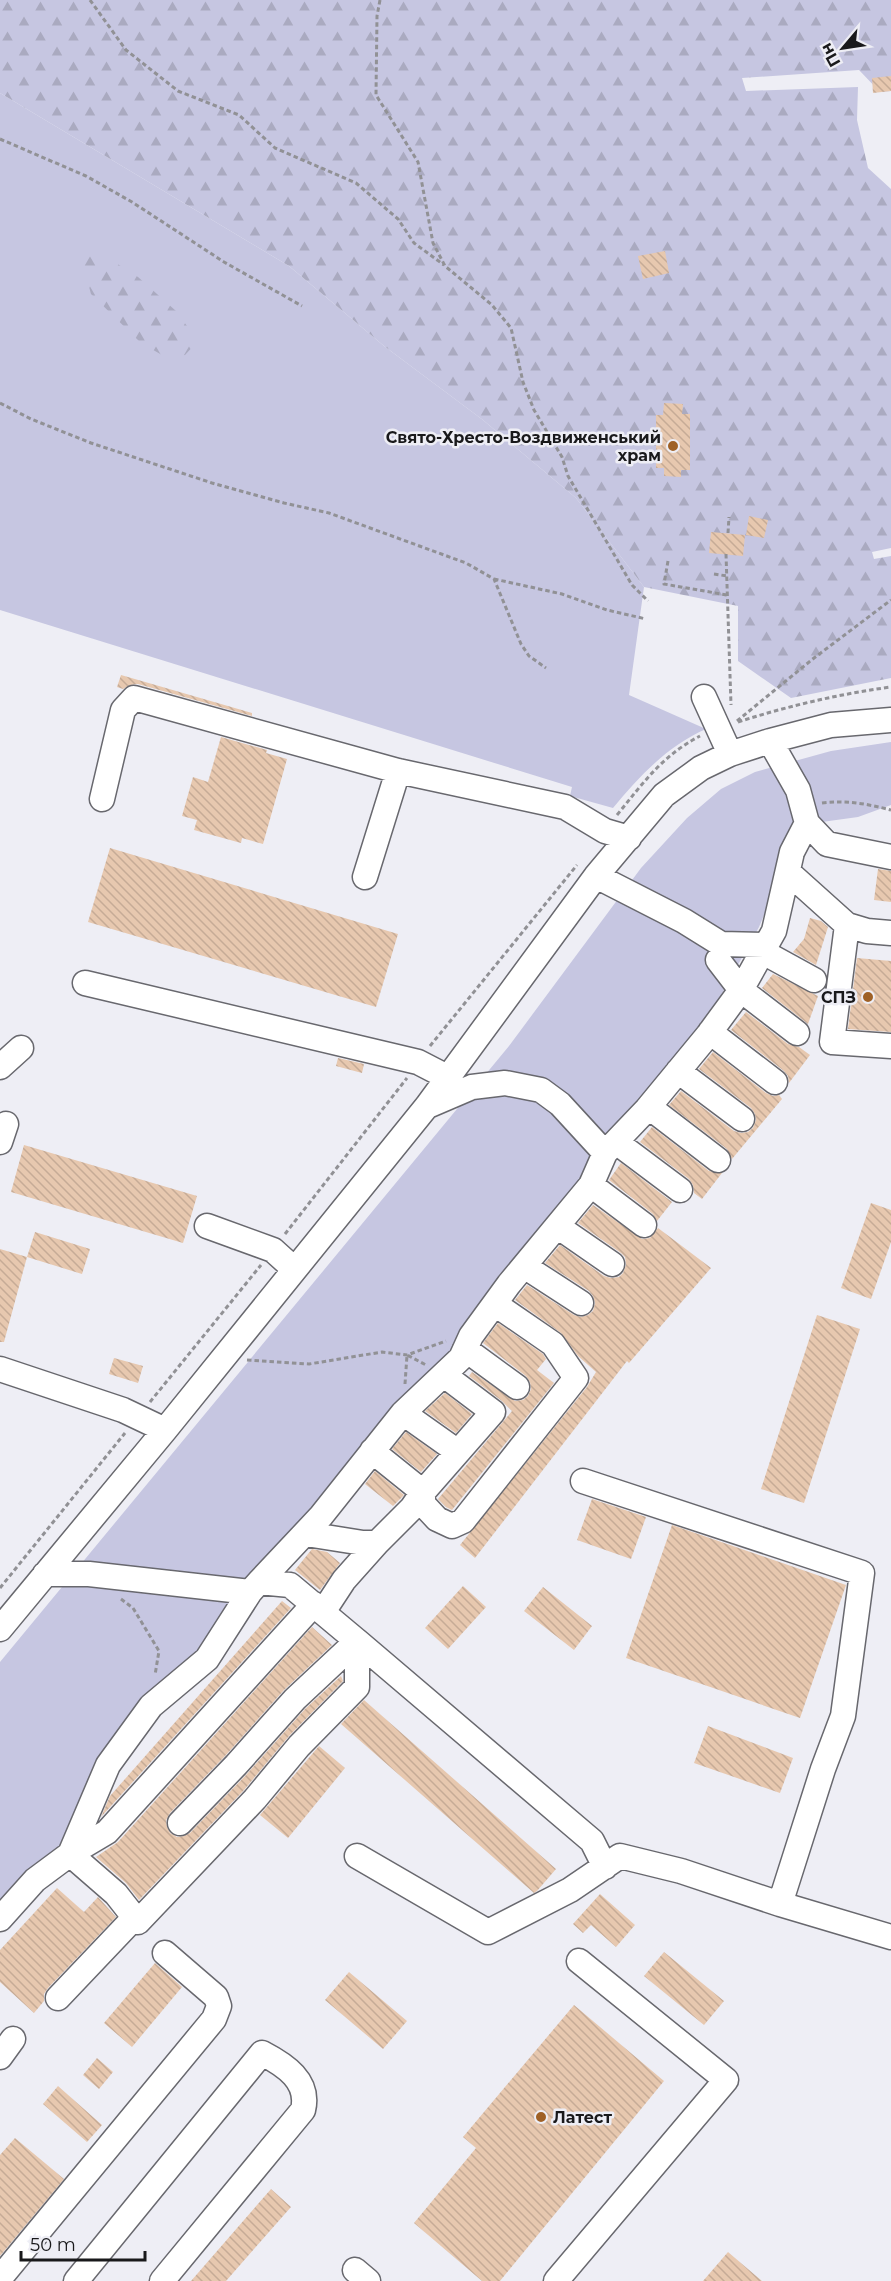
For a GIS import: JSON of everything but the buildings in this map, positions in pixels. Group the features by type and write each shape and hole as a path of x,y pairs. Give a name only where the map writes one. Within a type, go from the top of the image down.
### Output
{"street":[{"path":"704,697 729,725 730,754"},
{"path":"102,798 123,710 134,698 398,771 565,807 604,831 629,838"},
{"path":"0,1629 165,1430 449,1078 590,867 629,838 664,795 701,768 730,754 831,724 891,720"},
{"path":"770,741 798,790 805,815 827,844 891,857"},
{"path":"365,877 398,771"},
{"path":"70,1854 108,1765 151,1706 207,1659 255,1587 300,1540 403,1413 460,1358 495,1304 591,1185 610,1147 649,1107 741,990 774,931 792,852 805,815"},
{"path":"590,867 721,944 765,948 814,980"},
{"path":"788,872 847,925 867,931 891,933"},
{"path":"847,925 832,1042 891,1046"},
{"path":"718,960 741,990 797,1032"},
{"path":"85,982 418,1062 449,1078"},
{"path":"710,1032 775,1082"},
{"path":"0,1067 21,1048"},
{"path":"678,1071 742,1119"},
{"path":"427,1106 472,1087 505,1083 542,1090 610,1147 680,1190"},
{"path":"649,1107 718,1160"},
{"path":"591,1185 644,1225"},
{"path":"207,1226 273,1250 294,1269"},
{"path":"557,1226 612,1264"},
{"path":"524,1266 581,1303"},
{"path":"423,1492 423,1504 437,1519 453,1526 462,1521 576,1378 553,1344 495,1304"},
{"path":"468,1343 517,1387"},
{"path":"0,1369 138,1417 165,1430"},
{"path":"0,1919 35,1880 70,1854 107,1833 412,1508 423,1492 493,1412 444,1375"},
{"path":"403,1413 458,1452"},
{"path":"372,1451 423,1492"},
{"path":"583,1480 862,1572 843,1716 823,1769 780,1904"},
{"path":"224,1589 300,1540 377,1543"},
{"path":"45,1574 88,1574 224,1589 290,1585 592,1841 605,1867"},
{"path":"180,1823 295,1699 357,1641"},
{"path":"70,1854 116,1894 138,1922 255,1799 299,1746 357,1688 357,1641"},
{"path":"357,1856 488,1932 570,1890 620,1857 681,1871 891,1937"},
{"path":"58,1998 134,1918"},
{"path":"0,2278 214,2019 219,2006 216,1997 165,1953"},
{"path":"556,2281 726,2080 579,1961"},
{"path":"76,2281 262,2053 281,2063 298,2079 306,2098 303,2110 162,2281"}],"path":[{"path":"90,0 126,50 178,92 239,115 275,148 356,183 398,219 414,243 492,305 511,328 524,382 534,410 561,457 568,476 632,585 648,602"},
{"path":"380,0 377,16 376,95 418,162 433,243 445,266"},
{"path":"0,139 86,176 132,202 224,262 302,306"},
{"path":"0,403 31,419 91,443 212,483 284,504 329,513 439,552 466,563 494,579 562,594 607,610 646,619"},
{"path":"728,533 729,517"},
{"path":"726,554 729,725"},
{"path":"668,561 664,584 727,595"},
{"path":"714,574 727,576"},
{"path":"494,579 521,644 529,656 546,668"},
{"path":"729,725 891,600"},
{"path":"604,831 656,768 680,747 729,725 781,708 891,687"},
{"path":"805,815 837,802 870,805 891,810"},
{"path":"0,1588 273,1250 418,1062 590,867"},
{"path":"219,1362 259,1359 309,1365 382,1352 407,1355 449,1340 468,1343"},
{"path":"115,1594 133,1608 159,1651 151,1706"}],"green space":[{"path":"0,0 891,0 891,91 880,92 859,70 742,78 746,91 858,87 857,120 868,168 891,189 891,548 872,552 874,559 891,556 891,678 791,698 738,661 738,606 644,587 576,498 483,420 384,346 289,266 0,93"},
{"path":"0,93 289,266 384,346 483,420 576,498 644,587 629,695 706,729 655,762 613,808 570,796 572,787 0,610"},
{"path":"78,246 94,249 138,277 176,311 198,341 185,355 169,359 141,343 91,294"},
{"path":"891,742 891,805 858,817 793,826 778,860 769,903 759,927 690,1051 459,1350 219,1636 144,1704 60,1851 0,1911 0,1662 509,1046 641,868 687,818 721,789 755,772 831,751"}],"place":[{"name":"Свято-Хресто-Воздвиженський храм","path":"673,446"},
{"name":"СПЗ","path":"868,997"},
{"name":"Латест","path":"541,2117"}]}
